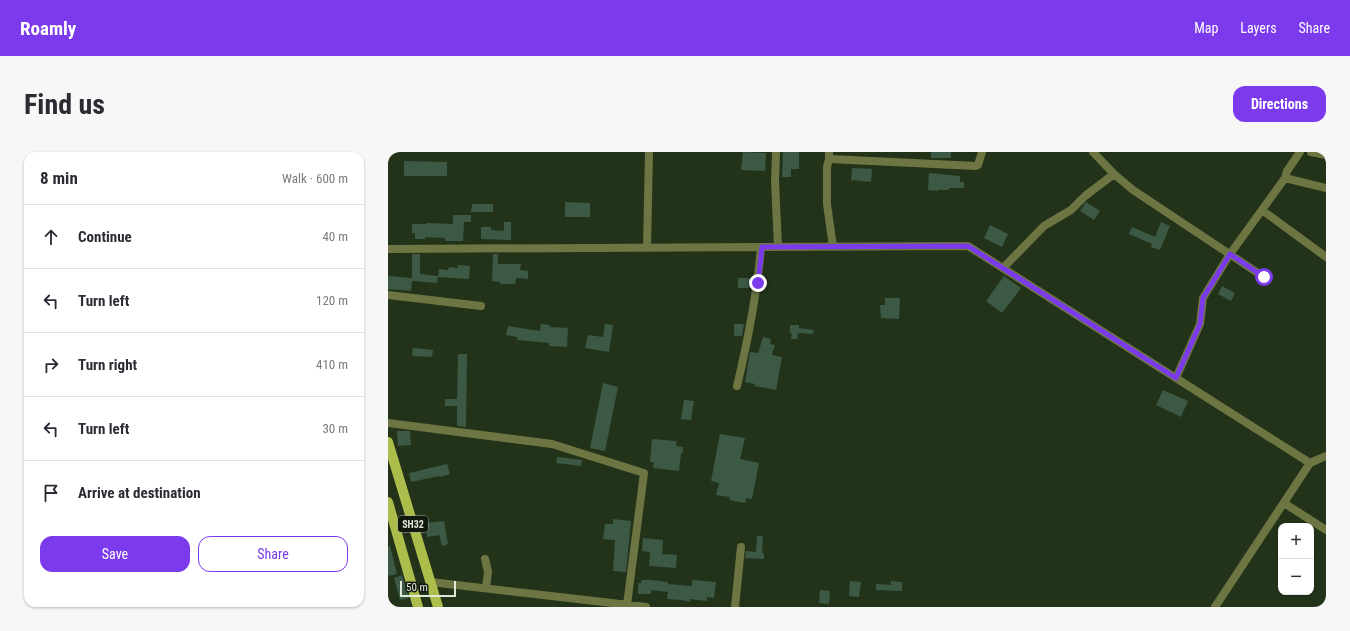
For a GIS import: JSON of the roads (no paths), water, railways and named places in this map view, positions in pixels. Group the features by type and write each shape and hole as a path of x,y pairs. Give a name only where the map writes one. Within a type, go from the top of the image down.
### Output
{"main road":[{"name":"SH32","path":"388,442 438,607"},
{"name":"SH32","path":"388,502 418,607"}],"street":[{"path":"647,248 648,152"},
{"path":"776,152 775,181 778,247"},
{"path":"833,247 827,204 826,167 829,156 976,166 978,165 982,152"},
{"path":"1094,152 1114,174 1133,190 1264,277"},
{"path":"1176,378 1200,324 1203,298 1230,254 1285,178 1287,172 1300,152"},
{"path":"1311,152 1326,155"},
{"path":"1003,268 1044,226 1071,210 1085,196 1114,174"},
{"path":"1285,178 1326,188"},
{"path":"1262,210 1326,257"},
{"path":"388,249 968,246 1310,463"},
{"path":"737,386 750,329 755,292 758,283 762,247"},
{"path":"388,295 481,306"},
{"path":"388,423 552,444 644,473 628,605"},
{"path":"1215,607 1310,463 1326,456"},
{"path":"1284,503 1326,530"},
{"path":"735,607 741,548"},
{"path":"486,559 488,572 486,588"},
{"path":"431,582 646,607"}]}
